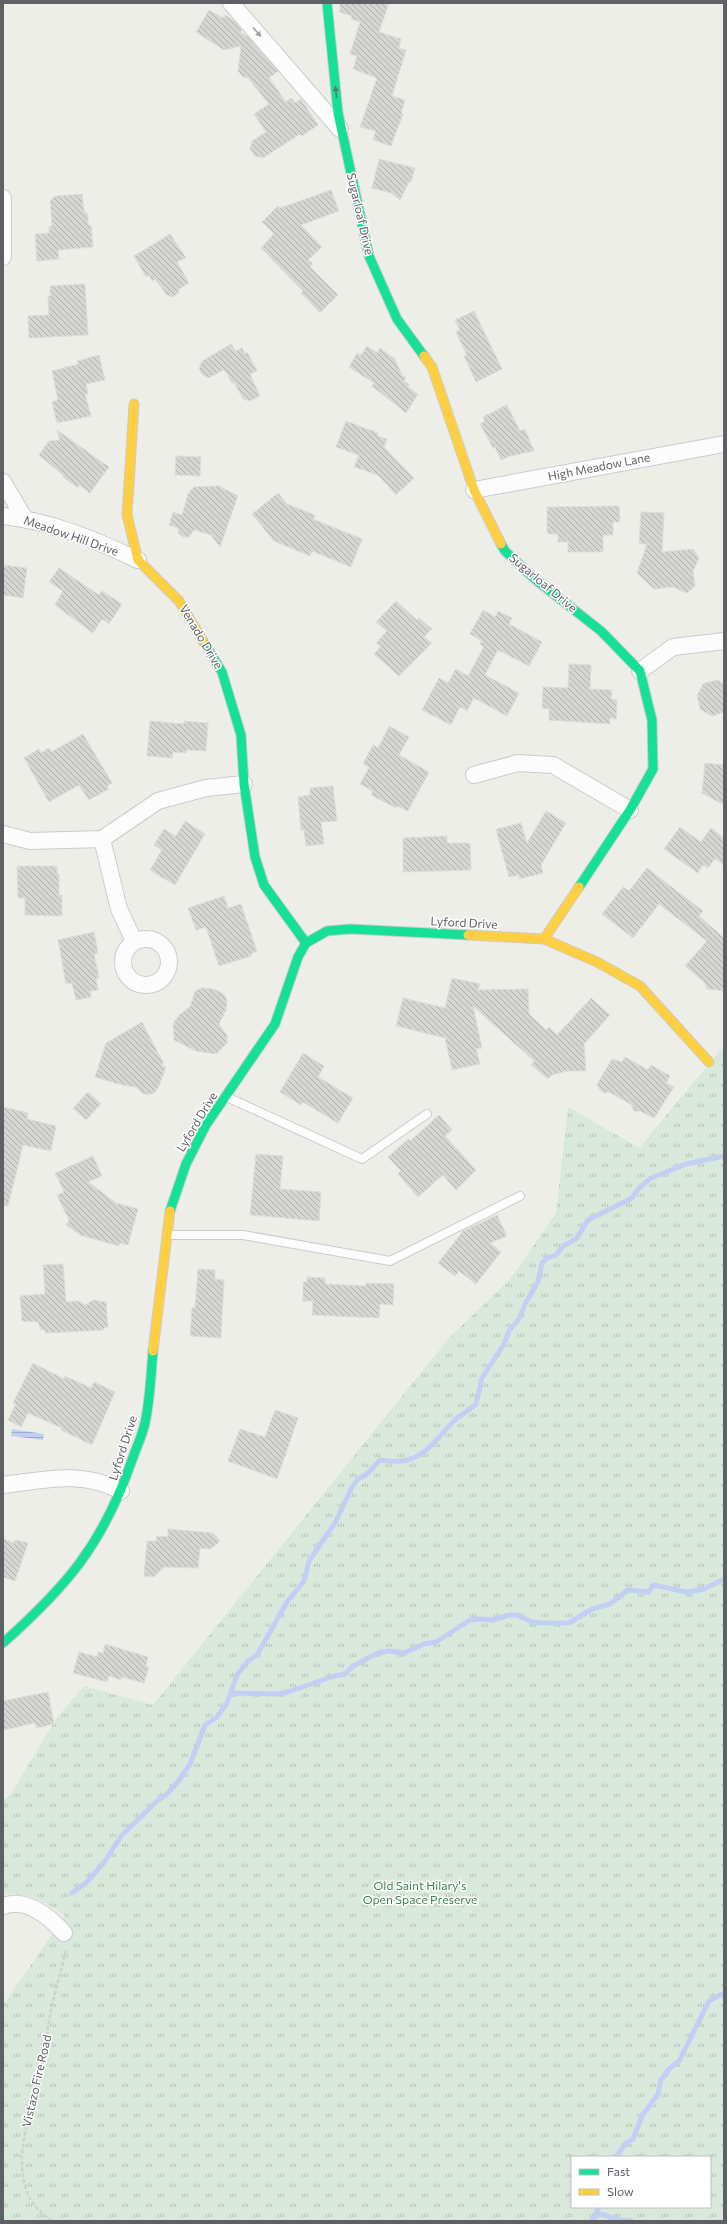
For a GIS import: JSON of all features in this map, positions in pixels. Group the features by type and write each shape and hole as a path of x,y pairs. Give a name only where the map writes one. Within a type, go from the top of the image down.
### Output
{"street":[{"name":"Sugarloaf Drive","path":"232,3 342,131"},
{"name":"Sugarloaf Drive","path":"327,3 338,113 369,256 397,320 432,367 474,490 505,550 536,580 601,631 640,671"},
{"path":"3,198 3,257"},
{"path":"134,404 127,515 138,560"},
{"name":"High Meadow Lane","path":"474,490 724,444"},
{"path":"3,482 25,519"},
{"name":"Meadow Hill Drive","path":"3,516 25,519 110,547 138,560"},
{"name":"Venado Drive","path":"138,560 180,601 222,672 241,735 244,784 255,857 264,886 306,943"},
{"path":"709,1062 640,986 596,962 544,939 630,810 653,769 652,720 640,671 673,647 724,641"},
{"path":"474,775 518,763 553,765 630,810"},
{"path":"3,834 30,841 102,839 158,800 206,788 244,784"},
{"path":"102,839 119,909 134,941"},
{"name":"Lyford Drive","path":"3,1643 47,1602 85,1558 105,1526 121,1491 145,1423 169,1214 186,1164 206,1125 275,1024 298,957 306,943 327,931 350,929 544,939"},
{"path":"3,1485 76,1477 108,1484 121,1491"},
{"path":"3,1906 8,1904 25,1906 41,1912 54,1921 64,1933"}],"lane":[{"path":"226,1097 362,1159 427,1114"},
{"path":"166,1235 243,1235 390,1261 520,1196"}],"path":[{"name":"Vistazo Fire Road","path":"52,2221 38,2211 30,2199 25,2187 22,2156 27,2122 46,2044 52,2007 66,1949 64,1933"}],"green space":[{"name":"Old Saint Hilary's Open Space Preserve","path":"724,1046 724,2221 3,2221 3,2005 65,1916 43,1902 29,1896 3,1894 3,1801 11,1794 55,1720 84,1686 153,1705 449,1338 511,1278 556,1213 568,1107 639,1148"}],"water":[{"path":"12,1429 44,1434 43,1440 11,1436"}],"building":[{"path":"340,3 389,3 379,32 401,39 399,48 406,50 392,96 405,100 401,114 403,114 391,146 373,140 376,131 360,127 377,78 353,69 357,56 350,54 360,22 351,19 352,16 340,12"},
{"path":"209,10 223,18 225,15 234,21 242,30 240,32 248,37 278,71 269,78 286,102 291,98 295,103 301,99 318,125 302,136 300,134 263,158 255,156 250,149 252,141 266,132 254,114 269,104 248,78 243,77 238,71 241,46 224,50 196,32"},
{"path":"379,159 415,168 411,182 409,182 400,200 391,193 372,188"},
{"path":"331,190 339,211 301,225 322,247 308,260 313,264 310,267 338,295 320,313 301,293 303,291 261,248 274,234 262,222 278,206 280,208"},
{"path":"82,194 84,211 88,214 88,225 91,225 93,247 58,250 59,259 37,261 35,234 49,233 49,226 52,226 50,201 55,196"},
{"path":"170,234 186,258 177,262 189,283 179,289 178,293 173,297 167,295 155,279 152,281 149,275 146,277 134,256"},
{"path":"85,284 88,335 29,338 28,316 49,315 48,296 50,296 50,286"},
{"path":"474,311 502,369 476,382 464,356 467,355 456,332 460,330 455,320"},
{"path":"231,344 236,351 242,348 245,354 247,352 257,371 250,374 260,396 250,401 243,399 234,382 232,383 226,372 223,370 208,378 202,374 199,369 202,361"},
{"path":"367,346 377,353 380,348 395,359 402,375 406,378 404,381 409,384 408,387 418,394 406,413 372,386 374,383 349,367 357,353 361,355"},
{"path":"99,355 105,380 86,384 88,394 85,394 91,416 57,423 52,402 58,400 52,371 78,364 77,361"},
{"path":"507,405 520,431 525,429 534,451 510,456 501,460 495,447 493,448 480,424 485,421 483,417"},
{"path":"346,421 378,433 377,436 387,439 384,447 414,478 396,495 378,475 354,467 359,455 336,447"},
{"path":"57,430 109,467 90,493 79,485 78,488 63,477 64,476 39,455 49,441 60,440"},
{"path":"176,456 201,457 200,476 175,475"},
{"path":"219,486 238,496 220,547 211,535 194,530 189,537 183,537 178,533 178,528 169,525 173,512 182,515 188,494 194,487"},
{"path":"278,493 287,504 315,515 313,519 362,539 351,567 312,551 310,556 274,541 252,514"},
{"path":"619,506 620,522 613,522 613,535 603,535 603,552 568,552 568,542 558,542 558,534 547,534 547,507"},
{"path":"641,512 664,513 662,552 693,549 699,558 693,571 695,586 687,593 673,587 654,589 637,573 647,544 639,544"},
{"path":"3,565 27,568 23,598 3,595"},
{"path":"59,568 99,595 102,591 122,604 109,624 102,619 93,633 55,605 63,591 49,582"},
{"path":"396,601 417,620 419,618 432,629 424,637 432,643 399,676 374,654 381,646 376,643 387,631 376,622"},
{"path":"483,610 495,617 498,611 512,618 509,624 542,642 529,666 498,650 485,675 519,693 507,716 474,698 467,711 460,707 451,725 422,710 439,678 448,683 456,669 468,676 484,647 480,644 482,641 470,634"},
{"path":"569,664 591,665 590,689 612,690 611,699 617,700 616,719 610,718 610,724 549,720 549,709 542,708 543,687 568,688"},
{"path":"718,680 724,684 724,712 712,716 700,709 697,695 704,683"},
{"path":"150,721 184,724 184,721 208,723 206,751 187,750 186,753 173,752 172,758 147,756"},
{"path":"389,726 409,737 399,755 429,772 408,811 397,806 396,808 371,795 373,791 360,784 369,767 363,764 373,745 378,748"},
{"path":"83,734 112,783 107,786 109,789 89,800 79,785 49,802 24,758 39,749 41,753 49,748 51,752"},
{"path":"705,763 724,765 724,805 702,793"},
{"path":"333,786 337,821 321,822 324,844 306,846 304,830 301,830 298,797 310,795 310,788"},
{"path":"546,811 566,823 541,865 543,873 519,879 519,875 509,877 496,829 521,823 527,843"},
{"path":"185,821 205,834 175,885 150,870 162,850 154,845 164,829 176,836"},
{"path":"680,827 701,842 711,828 724,838 724,865 715,859 708,868 703,865 698,873 664,849"},
{"path":"447,836 447,843 470,843 471,870 403,872 403,838"},
{"path":"17,866 57,866 57,874 59,874 59,895 62,895 62,916 25,915 25,898 18,898"},
{"path":"647,868 703,911 699,916 724,938 724,991 707,989 704,982 685,966 707,941 659,904 633,938 602,914 623,887 629,891"},
{"path":"224,896 228,908 241,904 257,951 251,954 251,956 219,966 206,927 196,930 188,908"},
{"path":"94,932 98,953 94,954 99,978 96,979 98,990 90,991 91,997 76,1000 72,983 66,984 58,940"},
{"path":"452,978 480,984 478,990 528,989 529,1014 546,1030 549,1027 557,1035 591,998 610,1015 584,1044 586,1071 567,1071 552,1075 548,1079 531,1065 534,1061 473,1006 482,1048 476,1049 480,1064 452,1070 445,1038 396,1026 403,998 445,1008"},
{"path":"202,988 214,989 224,994 227,1001 226,1010 219,1024 227,1035 227,1043 216,1054 196,1051 174,1040 173,1024 179,1015 190,1007 195,991"},
{"path":"142,1022 163,1062 162,1066 166,1067 159,1086 154,1093 148,1095 142,1093 136,1087 122,1085 95,1077 106,1043"},
{"path":"303,1053 324,1066 318,1077 353,1098 338,1123 303,1102 301,1105 280,1092"},
{"path":"625,1057 648,1070 651,1065 670,1076 666,1083 674,1087 654,1118 640,1111 634,1111 632,1105 609,1092 604,1093 600,1090 597,1084 612,1059 622,1062"},
{"path":"88,1092 101,1104 86,1120 73,1108"},
{"path":"3,1107 28,1113 27,1119 56,1126 51,1151 23,1145 8,1206 3,1205"},
{"path":"439,1115 452,1130 445,1136 476,1170 456,1190 443,1175 418,1197 398,1174 401,1171 388,1157 408,1139 410,1141"},
{"path":"256,1154 283,1156 280,1189 321,1192 319,1221 250,1215"},
{"path":"93,1156 102,1176 88,1182 116,1203 138,1209 128,1245 120,1243 119,1246 80,1235 66,1225 69,1220 57,1195 64,1192 55,1173"},
{"path":"497,1215 507,1236 490,1243 501,1252 476,1284 459,1271 455,1276 438,1263 463,1231"},
{"path":"63,1264 66,1302 78,1301 86,1305 93,1300 106,1302 108,1327 104,1328 104,1330 45,1333 45,1330 41,1330 38,1322 22,1321 20,1296 45,1294 43,1265"},
{"path":"198,1269 215,1270 215,1279 224,1280 221,1338 190,1336 192,1308 195,1308"},
{"path":"307,1277 325,1278 325,1284 366,1286 366,1283 394,1284 393,1305 380,1304 379,1318 312,1315 313,1301 303,1301 303,1282 307,1282"},
{"path":"33,1363 64,1379 65,1376 91,1388 94,1382 115,1392 92,1445 61,1430 62,1428 28,1413 21,1427 8,1420 16,1404 13,1403"},
{"path":"275,1410 298,1418 277,1479 228,1461 240,1429 265,1437"},
{"path":"168,1529 213,1533 220,1541 211,1549 200,1548 198,1568 164,1567 154,1577 144,1576 147,1541 156,1541 157,1536 168,1537"},
{"path":"3,1539 14,1543 15,1540 28,1543 15,1581 3,1577"},
{"path":"105,1644 148,1657 146,1666 149,1667 144,1683 122,1677 121,1680 109,1676 107,1682 73,1673 79,1652 97,1657 98,1652 103,1653"},
{"path":"48,1692 54,1724 36,1728 35,1723 3,1730 3,1701"}],"waterway":[{"path":"72,1893 86,1883 105,1861 121,1836 157,1801 167,1794 180,1779 190,1764 205,1725 217,1717 227,1703 237,1675 248,1661 257,1655 287,1602 304,1581 309,1561 335,1523 352,1487 358,1479 367,1474 380,1460 399,1461 418,1456 432,1445 456,1419 476,1404 482,1378 504,1344 509,1331 519,1319 526,1302 538,1282 542,1263 547,1258 556,1255 563,1246 576,1239 588,1220 632,1198 639,1188 651,1178 686,1164 724,1156"},
{"path":"231,1693 278,1694 291,1691 334,1676 345,1674 353,1666 378,1653 389,1651 404,1653 424,1644 436,1642 470,1620 493,1620 509,1615 517,1615 532,1622 569,1623 592,1609 610,1604 628,1590 648,1592 654,1585 686,1592 704,1589 724,1579"},
{"path":"617,2156 625,2144 633,2139 642,2116 658,2094 661,2080 669,2069 679,2061 709,2001 724,1993"},
{"path":"595,2216 599,2208"},
{"path":"591,2221 601,2214 614,2219 631,2221"}],"traffic: fast":[{"path":"327,3 338,113 369,256 397,319 424,356"},
{"path":"501,544 505,551 536,580 601,631 640,671 652,720 653,769 630,810 579,887"},
{"path":"203,641 222,672 241,735 244,784 255,857 264,885 306,943"},
{"path":"170,1211 186,1164 206,1125 275,1024 298,957 306,943 327,931 350,929 468,935"},
{"path":"3,1643 64,1583 95,1541 108,1518 120,1492 144,1428 147,1414 153,1351"}],"traffic: slow":[{"path":"424,356 432,367 474,490 501,544"},
{"path":"134,404 127,515 138,560 179,601 203,641"},
{"path":"544,939 579,887"},
{"path":"468,935 544,939 597,962 640,986 709,1062"},
{"path":"153,1351 170,1211"}]}
